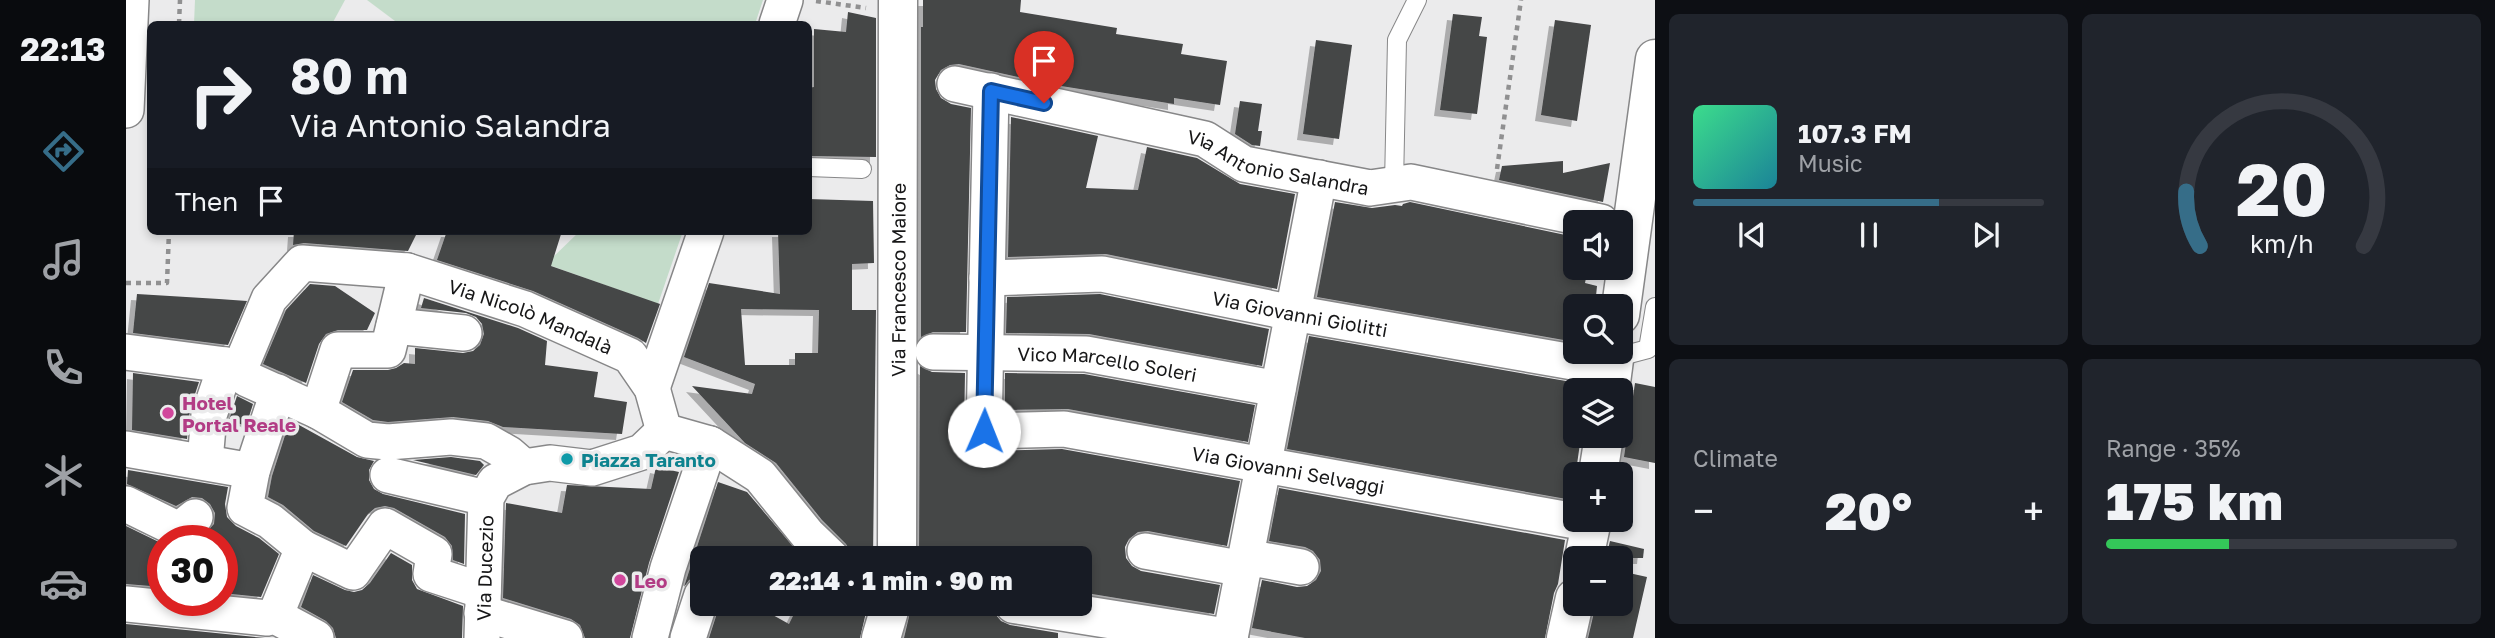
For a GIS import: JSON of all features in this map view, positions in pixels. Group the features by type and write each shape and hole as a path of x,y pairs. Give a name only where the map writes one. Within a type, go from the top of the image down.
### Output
{"main road":[{"name":"Via Francesco Maiore","path":"880,4 897,546"},
{"path":"1630,210 1655,60"},
{"path":"881,638 887,616"},
{"path":"1066,616 1126,630 1230,638"},
{"path":"1566,638 1571,616"}],"street":[{"path":"126,110 131,0"},
{"path":"778,21 785,0"},
{"name":"Via Antonio Salandra","path":"955,84 1205,139 1244,164 1370,188 1411,182 1563,213"},
{"path":"985,353 991,91"},
{"path":"1230,638 1319,178"},
{"path":"652,388 705,235"},
{"name":"Via Nicolò Mandalà","path":"205,461 209,415 269,299 303,263 407,271 525,309 630,356 652,388 664,431"},
{"path":"391,338 407,271"},
{"name":"Via Giovanni Giolitti","path":"987,278 1102,274 1293,313 1613,367"},
{"path":"318,411 338,350 391,338 464,333"},
{"path":"126,352 232,369 318,411 367,440 388,442 451,437 486,441 509,454 524,467"},
{"name":"Vico Marcello Soleri","path":"933,352 1086,354 1278,389"},
{"name":"Via Giovanni Selvaggi","path":"985,353 984,431 1064,429 1264,465 1589,534"},
{"path":"278,392 252,471 245,508 270,521 303,548 353,572 385,527 433,554 430,574 482,614 565,638"},
{"path":"388,475 486,498 495,482 524,467 550,463 592,468 642,452 664,431 710,444 760,476 820,546"},
{"path":"650,638 665,581 710,444"},
{"path":"126,449 252,471"},
{"name":"Via Ducezio","path":"482,614 486,498"},
{"path":"126,504 178,530 195,517"},
{"path":"275,616 303,548"},
{"path":"1145,551 1301,567"},
{"path":"665,581 690,590"},
{"path":"126,604 147,606"},
{"path":"238,615 267,618 275,616 316,638"},
{"path":"183,616 198,638"},
{"path":"688,638 695,616"}],"lane":[{"path":"1394,184 1397,40 1417,0"},
{"path":"812,167 862,169"},
{"path":"1613,367 1648,349 1655,307"}],"path":[{"path":"179,21 180,0"},
{"path":"811,0 880,4"},
{"path":"1492,197 1521,0"},
{"path":"126,283 167,283 169,235"}],"green space":[{"path":"195,0 345,0 334,21 194,21"},
{"path":"367,0 763,0 756,21 395,21"},
{"path":"576,235 682,235 658,304 546,264"}],"building":[{"path":"923,0 1021,0 1020,12 1117,28 1116,34 1183,44 1181,54 1227,61 1220,105 1174,98 1174,104 1055,85 959,64 941,70 935,80 941,98 951,104 971,108 966,332 933,332 921,337 921,27"},
{"path":"848,12 876,18 876,157 812,156 814,29 846,32"},
{"path":"1453,14 1482,17 1479,36 1487,37 1477,114 1440,110"},
{"path":"1555,20 1591,25 1577,121 1541,115"},
{"path":"1316,40 1352,45 1339,139 1303,134"},
{"path":"1240,101 1262,104 1258,131 1262,131 1260,146 1252,145 1235,134"},
{"path":"1011,117 1098,136 1086,188 1138,190 1147,147 1197,158 1240,184 1295,194 1277,289 1106,254 1008,257"},
{"path":"1563,161 1563,173 1610,163 1603,202 1499,180 1502,166"},
{"path":"812,199 873,201 874,263 852,264 852,310 876,310 873,546 847,546 822,520 776,463 745,443 692,386 752,394 755,384 684,357 709,283 780,294 778,235 812,235","holes":["741,309 819,310 818,353 795,353 795,365 745,365"]},
{"path":"1335,202 1372,208 1402,206 1410,202 1563,234 1563,280 1586,280 1585,283 1597,286 1596,294 1563,294 1563,340 1317,297"},
{"path":"294,235 416,235 408,251 304,243 293,245"},
{"path":"446,235 561,235 551,266 660,304 646,343 533,291 437,260"},
{"path":"310,284 335,286 375,313 367,330 338,330 326,334 319,344 306,383 263,364 286,310"},
{"path":"137,294 247,301 228,345 133,333"},
{"path":"1100,294 1269,329 1262,366 1089,334 1006,333 1007,297"},
{"path":"424,298 518,328 547,341 545,365 598,372 594,397 627,402 622,434 503,427 488,421 453,417 388,422 373,420 342,402 353,370 388,370 404,363 415,364 415,348 463,353 473,351 480,345 484,334 482,324 476,317 466,313 421,308"},
{"path":"1309,336 1563,380 1563,448 1579,448 1577,462 1563,462 1563,498 1287,449"},
{"path":"920,366 932,372 965,373 964,431 967,442 975,449 1062,449 1240,481 1227,546 1148,531 1138,532 1129,539 1125,547 1126,558 1132,566 1141,571 1220,585 1214,614 1092,594 1092,546 919,546"},
{"path":"133,373 199,382 190,409 187,439 132,430"},
{"path":"1005,373 1084,374 1255,405 1248,442 1068,409 1005,410"},
{"path":"1635,383 1655,387 1655,463 1624,457 1625,448 1633,448"},
{"path":"237,396 253,404 246,426 229,420"},
{"path":"290,420 357,457 374,461 369,470 369,480 374,489 383,494 465,514 464,564 453,560 452,546 445,537 394,508 375,508 346,546 314,531 283,505 268,497"},
{"path":"451,457 480,461 484,465 476,475 413,460"},
{"path":"656,467 679,472 649,563 630,638 585,638 580,625 571,619 503,598 506,503 562,513 567,485 651,489"},
{"path":"128,470 228,487 225,504 227,517 235,525 213,525 215,513 210,504 202,498 192,497 176,506 127,484"},
{"path":"718,482 747,492 793,546 697,546"},
{"path":"1279,488 1565,540 1545,638 1305,638 1252,628 1262,580 1297,587 1307,586 1316,580 1321,571 1320,560 1313,551 1305,547 1269,541"},
{"path":"126,526 147,536 147,586 126,584"},
{"path":"238,527 259,538 279,554 261,597 238,595"},
{"path":"1610,541 1631,546 1609,546"},
{"path":"1633,546 1644,549 1643,558 1633,558"},
{"path":"391,553 412,565 412,580 417,589 463,606 462,638 336,638 333,628 326,621 301,607 313,575 345,590 362,590"},
{"path":"690,568 690,580 684,587"},
{"path":"1633,574 1647,577 1633,638 1588,638 1593,616 1633,616"},
{"path":"716,616 775,616 789,624 793,616 865,616 860,638 709,638"},
{"path":"909,616 997,616 1010,625 1058,633 1058,638 904,638"},
{"path":"126,624 265,638 126,638"}],"place":[{"name":"Hotel Portal Reale","path":"168,413"},
{"name":"Piazza Taranto","path":"567,459"},
{"name":"Leo","path":"620,580"}],"route":[{"path":"984,431 991,91 1044,103"}]}
